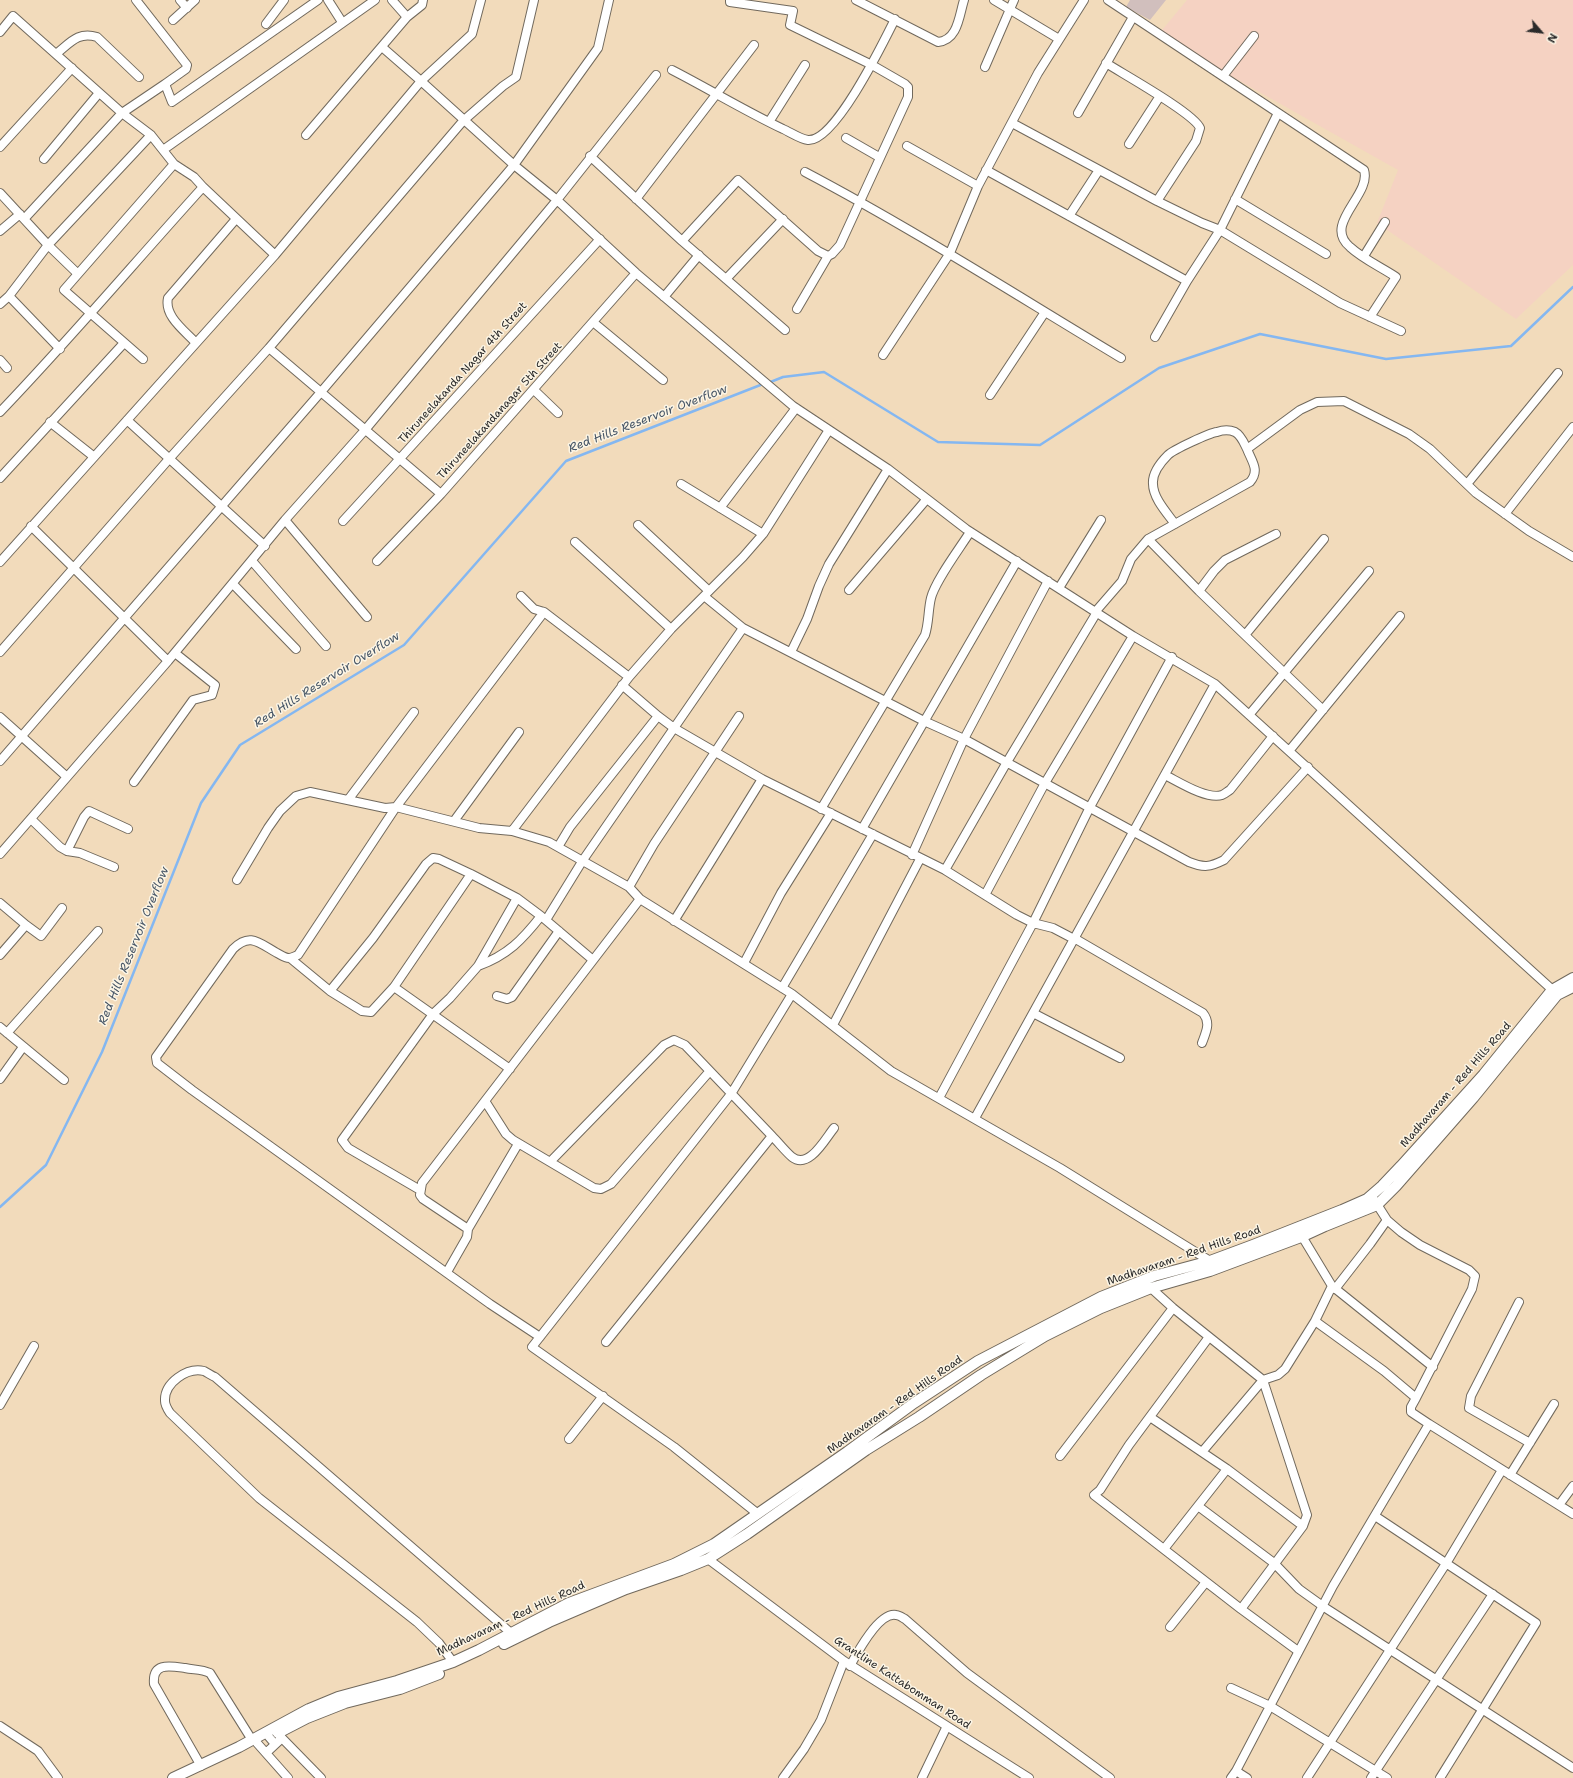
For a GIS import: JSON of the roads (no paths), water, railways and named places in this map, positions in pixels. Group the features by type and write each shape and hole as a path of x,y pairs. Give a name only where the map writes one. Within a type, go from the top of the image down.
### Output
{"main road":[{"name":"Madhavaram - Red Hills Road","path":"173,1778 254,1742 276,1738 307,1718 345,1703 400,1689 452,1669 549,1622 626,1589 708,1559 747,1534 866,1450 919,1417 981,1374 1045,1336 1101,1308 1151,1288 1300,1233 1325,1226 1377,1205 1400,1182 1555,992 1573,978"},
{"name":"Madhavaram - Red Hills Road","path":"1555,992 1573,987"},
{"name":"Madhavaram - Red Hills Road","path":"1300,1233 1371,1195 1481,1083"},
{"name":"Madhavaram - Red Hills Road","path":"190,1778 254,1742 292,1716 338,1697 397,1681 454,1662 569,1603 674,1564 714,1544 847,1452 914,1403 978,1361 1101,1297 1154,1276 1211,1265"}],"street":[{"path":"0,231 22,216 122,113 186,68 187,65 136,0"},
{"path":"180,0 187,8"},
{"path":"173,20 195,0"},
{"path":"266,24 284,0"},
{"path":"165,84 172,102 318,0"},
{"path":"328,0 342,22"},
{"path":"163,150 375,0"},
{"path":"392,0 406,17"},
{"path":"306,135 406,17 422,5 423,0"},
{"path":"0,562 274,255 421,81 472,34 481,0"},
{"path":"0,652 169,459 269,348 463,121 503,86 516,78 534,0"},
{"path":"0,761 321,392 514,165 598,48 609,0"},
{"path":"730,0 730,2 793,11 790,25 872,65 905,84 908,91 908,97 879,157 840,245 832,254 828,256 797,309"},
{"path":"860,1 895,18 938,42 950,38 956,29 964,0"},
{"path":"994,0 1059,39"},
{"path":"985,68 1014,0"},
{"path":"883,355 950,254 986,170 1038,73 1084,0"},
{"path":"1108,0 1364,170 1366,175 1362,188 1344,220 1341,231 1343,239 1349,247 1396,277 1370,317"},
{"path":"0,32 13,16 122,113 150,135 174,164 194,177 274,255"},
{"path":"1078,113 1133,17"},
{"path":"672,70 769,122 808,140 818,136 834,123 872,65 895,18"},
{"path":"56,54 80,35 89,35 96,37 139,77"},
{"path":"1223,76 1254,36"},
{"path":"636,199 718,94 754,45"},
{"path":"382,47 421,81 463,121 557,200 636,273 795,407 888,469 926,500 970,532 1097,611 1133,636 1172,657 1215,684 1555,992"},
{"path":"1106,64 1160,96 1195,120 1200,128 1196,141 1157,201"},
{"path":"769,122 805,65"},
{"path":"0,147 72,68"},
{"path":"0,854 175,653 285,520 365,430 557,200 590,156 656,75"},
{"path":"44,159 99,93"},
{"path":"1129,144 1160,96"},
{"path":"1155,337 1220,230 1278,113"},
{"path":"1012,123 1157,201 1220,230 1340,303 1401,331"},
{"path":"0,304 9,296 48,245 150,135"},
{"path":"846,138 879,157"},
{"path":"907,146 978,186"},
{"path":"590,156 682,241 785,330"},
{"path":"143,359 64,290 174,164"},
{"path":"986,170 1188,281"},
{"path":"1069,216 1099,170"},
{"path":"805,172 950,254 1121,358"},
{"path":"682,241 738,180 818,250 828,256"},
{"path":"0,412 60,349 90,313 203,187"},
{"path":"0,192 48,245 78,274"},
{"path":"1235,199 1326,254"},
{"path":"196,343 169,313 167,305 168,298 236,219"},
{"path":"726,279 783,219"},
{"path":"1364,256 1385,222"},
{"name":"Thiruneelakanda Nagar 4th Street","path":"343,521 600,239"},
{"path":"664,297 699,255"},
{"name":"Thiruneelakandanagar 5th Street","path":"377,561 441,494 636,273"},
{"path":"9,296 60,349"},
{"path":"990,395 1045,312"},
{"path":"593,322 663,380"},
{"path":"2,474 124,343"},
{"path":"269,348 441,494"},
{"path":"0,360 7,368"},
{"path":"1467,484 1558,373"},
{"path":"534,390 558,413"},
{"path":"1247,449 1300,410 1317,402 1344,401 1409,434 1430,449 1476,493 1529,531 1573,557"},
{"path":"720,508 795,407"},
{"path":"127,420 265,546"},
{"path":"50,422 93,456"},
{"path":"1505,514 1573,427"},
{"path":"512,831 622,685 671,629 763,534 829,430"},
{"path":"945,870 1097,611 1122,581 1131,558 1148,539 1175,524 1250,482 1255,476 1255,469 1247,449 1242,438 1236,432 1226,430 1215,432 1169,454 1154,473 1153,485 1156,496 1175,524"},
{"path":"791,652 807,619 829,564 888,469"},
{"path":"681,484 763,534"},
{"path":"849,590 926,500"},
{"path":"285,520 367,617"},
{"path":"1059,588 1101,520"},
{"path":"638,525 706,594 743,628 886,702 964,739 1197,866 1207,866 1224,860 1308,767"},
{"path":"31,526 168,661"},
{"path":"821,809 925,635 929,623 931,599 935,588 970,532"},
{"path":"1199,591 1214,571 1225,560 1276,534"},
{"path":"1148,539 1199,591 1323,710"},
{"path":"1245,635 1324,539"},
{"path":"575,542 671,629"},
{"path":"252,561 326,646"},
{"path":"862,829 1017,561"},
{"path":"1249,715 1283,672 1369,571"},
{"path":"912,855 964,739 1048,581"},
{"path":"233,584 296,648"},
{"path":"521,596 534,609 544,612 629,678"},
{"path":"290,958 298,955 308,942 396,807 544,612"},
{"path":"1290,751 1400,616"},
{"path":"478,966 502,956 515,946 544,918 743,628"},
{"path":"985,895 1045,783 1133,636"},
{"path":"134,782 193,700 212,695 215,685 175,653"},
{"path":"939,1098 1033,923 1090,807 1172,657"},
{"path":"975,1118 1215,684"},
{"path":"622,685 674,728 715,750 762,779 920,859 945,870 1033,923 1053,928 1074,939 1204,1013 1207,1017 1208,1024 1202,1043"},
{"path":"348,800 414,712"},
{"path":"558,847 570,827 658,716"},
{"path":"628,887 715,750 739,716"},
{"path":"0,717 67,777"},
{"path":"454,821 519,732"},
{"path":"1165,775 1203,793 1213,796 1222,795 1230,790 1273,736"},
{"path":"674,920 762,779"},
{"path":"236,880 276,816 296,796 310,792 385,808 396,807 479,828 512,831 549,842 628,887 640,899 792,994 891,1071 1060,1168 1211,1265"},
{"path":"67,851 84,817 89,811 128,829"},
{"path":"744,963 781,893 831,813"},
{"path":"31,819 60,847 67,851 80,853 114,868"},
{"path":"782,988 873,834"},
{"path":"330,991 373,938 429,861 433,858 439,859 471,874 517,898 560,931 593,960"},
{"path":"833,1025 920,859"},
{"path":"471,874 394,987 371,1012 366,1012 330,991 290,958 247,939 240,941 233,949 160,1050 156,1058 157,1063 198,1094 490,1304 540,1337"},
{"path":"420,1190 348,1148 342,1140 433,1014 450,998 478,966 517,898"},
{"path":"468,1230 423,1199 420,1190 422,1184 640,899"},
{"path":"0,903 41,936 62,908"},
{"path":"0,955 26,925"},
{"path":"7,1033 98,931"},
{"path":"497,996 507,999 512,997 560,931"},
{"path":"394,987 510,1068"},
{"path":"758,1514 674,1447 532,1347 731,1094 792,994"},
{"path":"1033,1013 1120,1058"},
{"path":"0,1027 64,1080"},
{"path":"550,1162 664,1044 669,1041 679,1042 685,1045 709,1072 793,1157 799,1160 804,1160 814,1154 834,1128"},
{"path":"0,1079 23,1047"},
{"path":"485,1101 506,1134 518,1144 594,1188 601,1190 611,1184 709,1072"},
{"path":"606,1342 772,1136"},
{"path":"447,1272 467,1237 468,1230 518,1144"},
{"path":"1371,1195 1387,1220 1401,1232 1420,1245 1474,1274 1475,1282 1433,1367 1410,1407 1411,1412 1573,1514"},
{"path":"1202,1452 1263,1380 1278,1375 1285,1369 1334,1287 1370,1244 1387,1220"},
{"path":"1300,1233 1334,1287 1433,1367"},
{"path":"1151,1288 1173,1308 1263,1380 1307,1515 1303,1526 1241,1609"},
{"path":"1519,1302 1471,1396 1469,1408 1530,1443"},
{"path":"1060,1456 1173,1308"},
{"path":"1314,1321 1384,1371 1416,1398"},
{"path":"1209,1337 1129,1445 1100,1490 1094,1495 1241,1609 1298,1651"},
{"path":"0,1405 34,1346"},
{"path":"454,1662 439,1643 417,1622 259,1498 170,1413 165,1402 167,1392 174,1380 182,1374 191,1371 204,1372 215,1377 511,1633"},
{"path":"569,1439 603,1396"},
{"path":"1510,1475 1554,1404"},
{"path":"1150,1417 1227,1469 1303,1526"},
{"path":"1231,1778 1298,1651 1324,1607 1333,1586 1429,1424"},
{"path":"1164,1549 1227,1469"},
{"path":"1307,1778 1447,1562 1502,1470"},
{"path":"1560,1505 1573,1486"},
{"path":"1198,1506 1274,1563 1299,1589 1324,1607 1573,1768"},
{"path":"1375,1516 1447,1562 1536,1623 1440,1778"},
{"name":"Grantline Kattabomman Road","path":"708,1559 847,1664 1029,1778"},
{"path":"1170,1627 1206,1582"},
{"path":"1373,1774 1437,1681 1493,1594"},
{"path":"783,1778 804,1749 821,1720 847,1664 868,1636 882,1622 890,1616 896,1615 905,1619 967,1672 1110,1778"},
{"path":"201,1766 154,1684 153,1676 157,1670 162,1667 169,1666 202,1670 210,1673 254,1742 288,1778"},
{"path":"1231,1688 1270,1706 1330,1743 1373,1774 1387,1778"},
{"path":"0,1726 38,1751 58,1778"},
{"path":"922,1778 947,1726"},
{"path":"266,1753 276,1738 321,1778"},
{"path":"1236,1771 1247,1778"}],"waterway":[{"name":"Red Hills Reservoir Overflow","path":"768,383 783,377 824,372 938,442 1040,445 1159,368 1260,334 1386,359 1511,346 1573,287"},
{"name":"Red Hills Reservoir Overflow","path":"0,1207 46,1165 102,1052 201,803 240,745 404,645 566,461 763,384"}]}
